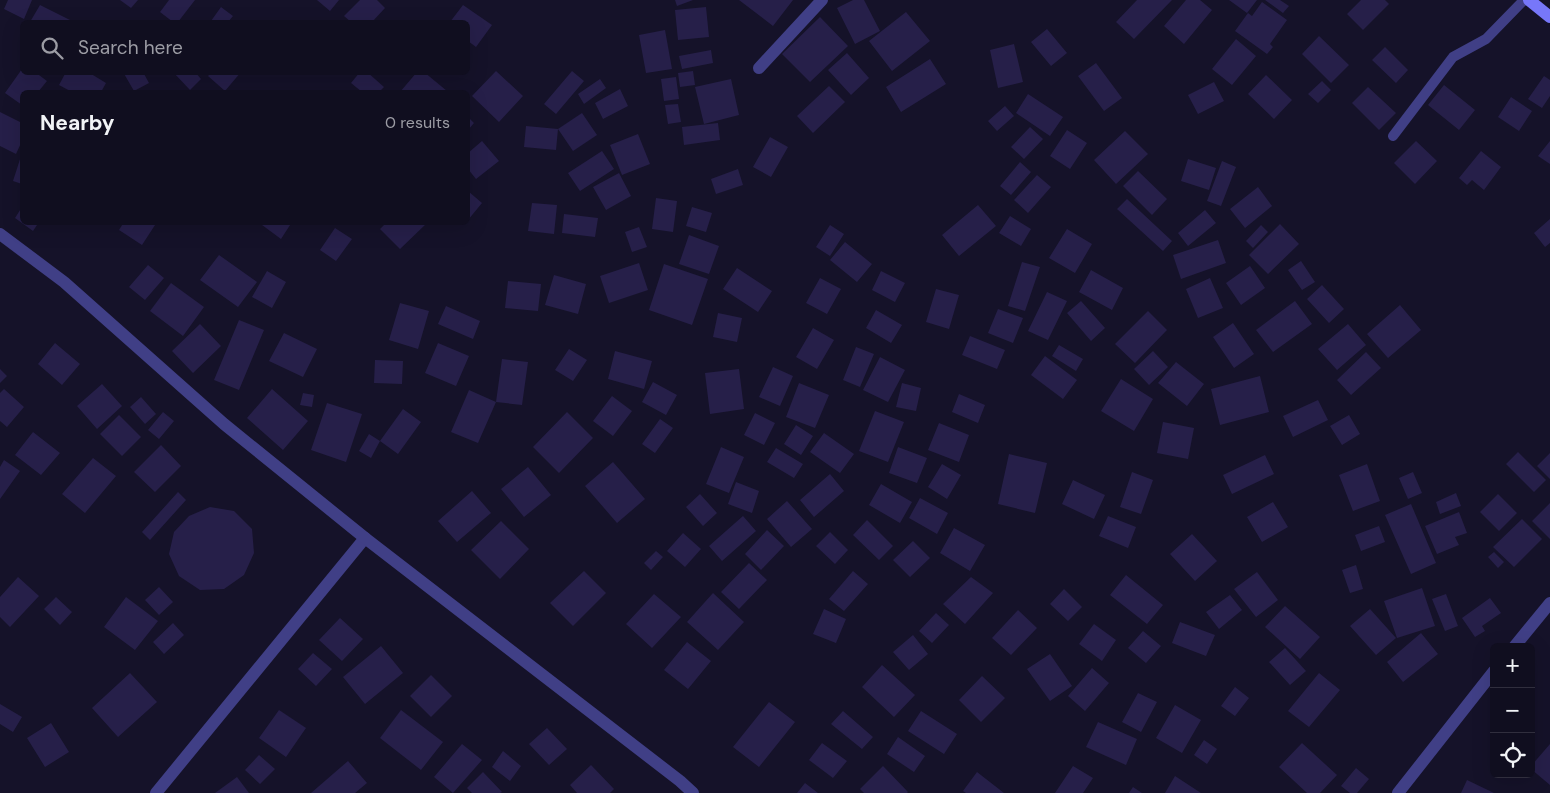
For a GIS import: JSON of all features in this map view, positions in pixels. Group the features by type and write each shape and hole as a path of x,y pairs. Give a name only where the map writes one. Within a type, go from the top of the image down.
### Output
{"main road":[{"path":"1529,0 1550,17"}],"street":[{"path":"759,68 822,0"},
{"path":"0,234 64,282 224,424 365,538 680,780 693,793"},
{"path":"156,793 365,538"},
{"path":"1517,643 1550,603"},
{"path":"1398,793 1490,677"}],"lane":[{"path":"1393,136 1453,56 1486,39 1524,0"}],"building":[{"path":"8,0 32,0 24,19 4,9"},
{"path":"120,0 138,0 131,8"},
{"path":"169,0 195,0 180,20 170,20 160,12"},
{"path":"317,0 339,0 330,11"},
{"path":"360,0 377,0 385,8 374,20 349,20 344,16"},
{"path":"675,0 693,0 677,6"},
{"path":"739,0 793,0 773,26"},
{"path":"853,0 864,0 880,31 855,44 837,8"},
{"path":"1137,0 1172,0 1134,39 1116,22"},
{"path":"1186,0 1200,0 1212,10 1184,44 1164,26"},
{"path":"1229,0 1257,0 1247,13"},
{"path":"1265,0 1280,0 1289,6 1283,13"},
{"path":"1361,0 1385,0 1389,4 1363,30 1347,14"},
{"path":"1262,2 1287,20 1270,44 1273,47 1267,54 1235,31 1248,13 1252,16"},
{"path":"40,5 70,20 31,20"},
{"path":"463,5 492,25 476,47 470,42 470,20 452,20"},
{"path":"221,7 233,16 230,20 212,20"},
{"path":"706,7 709,37 678,40 675,10"},
{"path":"906,12 930,41 892,71 869,41"},
{"path":"820,17 848,46 810,82 782,54"},
{"path":"1047,29 1067,53 1051,66 1031,42"},
{"path":"665,30 672,69 646,73 639,35"},
{"path":"1319,36 1349,65 1331,83 1302,54"},
{"path":"1236,39 1256,56 1232,85 1212,69"},
{"path":"1014,44 1023,82 998,88 990,50"},
{"path":"1385,47 1408,70 1396,83 1372,60"},
{"path":"711,50 713,63 682,69 679,56"},
{"path":"847,53 869,78 851,95 828,70"},
{"path":"930,59 946,84 901,112 886,87"},
{"path":"1096,63 1122,98 1104,111 1078,76"},
{"path":"496,71 523,96 499,122 472,96"},
{"path":"572,71 584,81 556,114 544,104"},
{"path":"693,71 695,85 680,87 678,73"},
{"path":"20,72 20,75 39,75 47,81 40,90 20,90 20,104 5,93"},
{"path":"64,75 93,75 106,83 102,90 68,90 59,85"},
{"path":"125,75 145,75 149,83 133,90"},
{"path":"176,75 198,75 201,79 190,90"},
{"path":"209,75 238,75 226,90"},
{"path":"358,75 370,75 384,87 381,90 360,90 351,83"},
{"path":"414,75 428,75 446,90 402,90"},
{"path":"1266,75 1292,100 1274,119 1248,94"},
{"path":"1544,76 1550,80 1550,96 1542,108 1528,99"},
{"path":"676,77 679,99 664,101 661,79"},
{"path":"600,79 606,88 584,104 578,94"},
{"path":"731,79 739,115 704,124 695,87"},
{"path":"1322,81 1331,90 1318,103 1308,94"},
{"path":"1214,82 1224,101 1198,114 1188,95"},
{"path":"1444,85 1475,110 1459,130 1428,105"},
{"path":"829,86 845,102 813,133 797,116"},
{"path":"1368,87 1396,113 1379,130 1352,103"},
{"path":"620,89 628,106 603,119 595,103"},
{"path":"1028,94 1063,117 1050,136 1016,113"},
{"path":"1511,97 1532,111 1519,131 1498,117"},
{"path":"678,104 681,122 668,124 665,105"},
{"path":"1005,106 1014,116 997,131 988,121"},
{"path":"0,112 20,122 20,145 16,154 0,146"},
{"path":"582,113 597,135 573,151 558,129"},
{"path":"470,119 474,123 470,128"},
{"path":"718,123 720,140 684,145 682,127"},
{"path":"526,126 558,129 556,150 524,147"},
{"path":"1030,127 1043,139 1024,159 1011,147"},
{"path":"1067,130 1087,143 1070,169 1050,156"},
{"path":"1125,131 1148,154 1116,184 1094,160"},
{"path":"638,134 650,164 622,175 610,145"},
{"path":"770,137 788,147 771,177 753,167"},
{"path":"482,141 499,161 476,179 470,172 470,151"},
{"path":"1416,141 1437,161 1415,184 1394,163"},
{"path":"1550,141 1550,164 1538,156"},
{"path":"602,151 614,169 580,191 568,173"},
{"path":"1481,151 1501,167 1484,190 1472,180 1467,185 1459,178"},
{"path":"20,159 20,183 13,181"},
{"path":"1188,159 1216,168 1209,190 1181,181"},
{"path":"1222,161 1236,167 1221,206 1207,201"},
{"path":"1020,162 1031,172 1011,195 1000,186"},
{"path":"738,169 743,185 716,194 711,179"},
{"path":"1138,171 1167,199 1152,215 1123,186"},
{"path":"619,173 631,196 606,210 593,187"},
{"path":"1037,175 1051,187 1028,213 1014,200"},
{"path":"1258,187 1272,206 1245,228 1230,209"},
{"path":"470,193 482,203 470,218"},
{"path":"656,198 677,201 673,232 652,229"},
{"path":"1127,199 1172,241 1163,251 1117,209"},
{"path":"532,203 557,205 554,234 528,231"},
{"path":"978,205 996,226 959,256 942,235"},
{"path":"692,207 712,213 706,232 686,226"},
{"path":"20,210 20,222 15,218"},
{"path":"1205,210 1216,223 1188,246 1178,233"},
{"path":"564,214 598,218 595,237 562,233"},
{"path":"1010,216 1031,229 1021,246 999,233"},
{"path":"1550,219 1550,243 1545,247 1534,233"},
{"path":"1280,224 1299,244 1268,274 1249,255"},
{"path":"25,225 37,225 33,231"},
{"path":"122,225 155,225 142,245 119,230"},
{"path":"262,225 290,225 281,239"},
{"path":"384,225 425,225 400,249 380,229"},
{"path":"830,225 844,234 830,256 816,247"},
{"path":"1261,225 1268,232 1253,248 1246,241"},
{"path":"639,227 647,247 632,252 625,232"},
{"path":"335,228 352,239 336,261 320,250"},
{"path":"1067,229 1092,244 1075,273 1049,258"},
{"path":"689,235 719,246 709,274 679,264"},
{"path":"1218,240 1226,263 1181,279 1173,255"},
{"path":"845,242 872,264 857,282 830,260"},
{"path":"219,255 257,282 238,307 200,280"},
{"path":"1301,261 1315,282 1302,290 1288,270"},
{"path":"1022,262 1040,267 1025,311 1008,306"},
{"path":"639,263 648,290 609,303 600,276"},
{"path":"664,264 708,279 692,325 649,310"},
{"path":"148,265 164,278 145,300 129,287"},
{"path":"1250,266 1265,288 1241,305 1226,283"},
{"path":"737,268 772,291 758,312 723,289"},
{"path":"1091,270 1123,288 1112,310 1079,292"},
{"path":"267,271 286,282 272,308 252,297"},
{"path":"881,271 905,283 895,302 872,290"},
{"path":"554,275 586,284 578,314 545,305"},
{"path":"820,278 841,289 827,314 806,303"},
{"path":"1210,278 1223,308 1198,318 1186,289"},
{"path":"508,281 541,284 538,311 505,308"},
{"path":"171,283 204,307 183,336 150,311"},
{"path":"1322,285 1344,309 1329,323 1307,299"},
{"path":"936,289 959,295 949,329 926,322"},
{"path":"1047,292 1067,301 1048,340 1028,331"},
{"path":"1081,301 1105,328 1091,341 1067,313"},
{"path":"1295,301 1312,324 1273,352 1256,330"},
{"path":"400,303 429,311 418,349 389,340"},
{"path":"1400,305 1421,330 1388,358 1367,334"},
{"path":"446,306 480,321 473,339 438,324"},
{"path":"998,309 1023,318 1013,343 988,333"},
{"path":"876,310 902,325 891,343 866,328"},
{"path":"1148,311 1167,330 1135,363 1115,344"},
{"path":"718,313 742,318 737,342 713,337"},
{"path":"239,320 264,330 239,390 214,380"},
{"path":"1233,323 1254,354 1234,368 1213,337"},
{"path":"200,324 221,346 193,373 172,351"},
{"path":"1348,324 1366,345 1337,370 1318,349"},
{"path":"813,328 834,340 817,369 796,357"},
{"path":"284,333 317,349 303,377 269,361"},
{"path":"970,336 1005,350 997,369 962,355"},
{"path":"55,343 80,364 62,385 38,364"},
{"path":"438,343 469,356 456,386 425,373"},
{"path":"1059,345 1083,359 1076,371 1052,356"},
{"path":"856,347 874,354 860,387 843,380"},
{"path":"569,349 587,360 573,381 555,370"},
{"path":"615,351 652,361 644,389 608,379"},
{"path":"1153,351 1168,367 1149,385 1134,369"},
{"path":"1366,352 1381,368 1351,395 1337,380"},
{"path":"1045,356 1077,380 1063,399 1031,375"},
{"path":"880,357 905,370 888,402 863,390"},
{"path":"502,359 528,362 522,405 496,402"},
{"path":"375,360 403,361 402,384 374,383"},
{"path":"1176,362 1204,384 1187,406 1158,383"},
{"path":"773,367 793,376 780,406 759,397"},
{"path":"0,369 7,376 0,383"},
{"path":"739,369 744,409 710,414 705,373"},
{"path":"1260,376 1269,412 1220,425 1211,389"},
{"path":"1121,379 1153,399 1134,431 1101,411"},
{"path":"653,382 677,395 666,415 642,402"},
{"path":"799,383 829,395 815,428 786,417"},
{"path":"902,383 921,388 916,411 896,407"},
{"path":"102,384 122,406 97,429 77,406"},
{"path":"4,389 24,407 7,427 0,421 0,393"},
{"path":"272,389 308,421 283,450 247,418"},
{"path":"469,390 496,402 478,443 451,432"},
{"path":"303,393 314,395 312,407 300,405"},
{"path":"959,394 985,405 978,423 952,412"},
{"path":"612,396 632,411 613,436 593,421"},
{"path":"141,397 156,414 145,424 130,407"},
{"path":"1318,400 1328,420 1293,437 1283,416"},
{"path":"327,403 362,414 346,462 311,450"},
{"path":"403,409 421,422 398,454 380,441"},
{"path":"875,411 904,422 888,462 859,451"},
{"path":"163,412 174,421 159,439 148,430"},
{"path":"567,412 593,438 559,473 533,447"},
{"path":"755,413 775,423 764,445 744,435"},
{"path":"119,415 141,437 122,456 100,434"},
{"path":"1349,415 1360,434 1342,445 1330,426"},
{"path":"660,419 673,428 655,453 642,444"},
{"path":"1163,422 1194,428 1188,459 1157,453"},
{"path":"939,423 969,435 959,462 928,450"},
{"path":"796,425 813,436 801,455 784,444"},
{"path":"33,432 60,453 41,475 15,455"},
{"path":"824,433 854,454 840,473 810,452"},
{"path":"369,434 380,441 371,458 359,451"},
{"path":"161,445 181,466 155,492 134,472"},
{"path":"721,447 744,457 729,493 706,484"},
{"path":"898,447 927,458 917,483 889,473"},
{"path":"776,448 803,464 794,478 767,462"},
{"path":"1518,452 1546,480 1534,492 1506,464"},
{"path":"1550,453 1550,479 1537,466"},
{"path":"1009,454 1047,463 1035,513 998,504"},
{"path":"1265,455 1274,474 1232,494 1223,475"},
{"path":"93,458 116,476 85,513 62,494"},
{"path":"4,460 20,471 0,499 0,467"},
{"path":"613,462 645,499 617,523 585,486"},
{"path":"942,464 961,475 947,499 928,487"},
{"path":"1367,464 1380,501 1353,511 1339,475"},
{"path":"528,467 551,495 524,517 501,489"},
{"path":"1132,472 1153,480 1141,514 1120,507"},
{"path":"1413,472 1422,493 1408,499 1399,478"},
{"path":"830,474 844,491 814,517 800,500"},
{"path":"1073,480 1105,495 1094,519 1062,504"},
{"path":"736,482 759,491 752,513 728,504"},
{"path":"881,484 912,502 900,523 869,505"},
{"path":"472,491 491,513 457,542 438,521"},
{"path":"178,492 186,500 150,540 142,532"},
{"path":"1456,493 1461,506 1440,514 1436,502"},
{"path":"700,494 717,513 703,526 686,507"},
{"path":"1498,494 1517,513 1499,531 1480,512"},
{"path":"920,498 948,513 937,534 909,518"},
{"path":"787,501 812,529 791,547 767,519"},
{"path":"1273,502 1288,527 1262,542 1247,517"},
{"path":"1550,503 1550,539 1532,521"},
{"path":"1411,504 1436,563 1411,574 1385,515"},
{"path":"210,507 234,511 252,529 254,553 244,575 224,589 200,590 179,576 169,554 174,532 189,516"},
{"path":"1459,512 1467,533 1455,537 1459,545 1437,554 1425,526"},
{"path":"743,516 756,531 722,561 709,546"},
{"path":"1108,516 1136,527 1128,548 1099,536"},
{"path":"1522,519 1542,539 1514,567 1493,547"},
{"path":"867,520 893,546 879,560 853,535"},
{"path":"501,521 529,549 500,579 471,550"},
{"path":"1379,526 1385,542 1361,551 1355,535"},
{"path":"954,528 985,545 970,571 940,553"},
{"path":"767,530 784,546 761,570 745,554"},
{"path":"830,532 848,550 835,564 816,546"},
{"path":"683,533 701,549 685,567 667,551"},
{"path":"1192,534 1217,561 1195,581 1170,554"},
{"path":"913,541 930,558 910,577 893,560"},
{"path":"656,551 663,557 651,570 644,563"},
{"path":"1494,552 1504,562 1498,568 1488,557"},
{"path":"749,563 767,580 739,609 721,592"},
{"path":"1356,565 1363,589 1350,593 1342,570"},
{"path":"584,571 606,593 573,626 550,603"},
{"path":"853,571 868,584 844,611 829,599"},
{"path":"1257,572 1278,600 1256,617 1234,589"},
{"path":"1126,575 1163,605 1147,624 1110,595"},
{"path":"18,577 39,596 10,627 0,617 0,597"},
{"path":"971,577 993,593 965,624 943,604"},
{"path":"159,587 173,602 159,615 145,600"},
{"path":"1422,588 1435,626 1397,638 1384,601"},
{"path":"1064,589 1082,607 1068,621 1050,604"},
{"path":"713,593 744,622 718,650 687,622"},
{"path":"654,594 681,617 652,648 626,624"},
{"path":"1446,594 1458,626 1445,631 1432,599"},
{"path":"1230,595 1242,610 1219,629 1206,612"},
{"path":"56,597 72,612 60,625 44,609"},
{"path":"126,597 158,621 135,650 104,627"},
{"path":"1490,598 1501,613 1482,626 1485,631 1475,637 1462,618"},
{"path":"1285,606 1320,637 1300,659 1265,627"},
{"path":"824,609 846,619 836,643 813,634"},
{"path":"1370,609 1396,638 1376,655 1350,626"},
{"path":"1018,610 1037,628 1011,655 992,638"},
{"path":"936,613 949,625 932,643 919,631"},
{"path":"340,618 363,639 342,661 319,640"},
{"path":"1180,622 1215,635 1206,656 1172,643"},
{"path":"173,623 184,635 164,654 153,642"},
{"path":"1094,624 1116,640 1102,661 1079,644"},
{"path":"1143,631 1161,646 1146,663 1128,648"},
{"path":"1421,633 1438,654 1403,682 1387,662"},
{"path":"913,635 928,654 909,670 893,652"},
{"path":"687,642 711,661 688,689 664,670"},
{"path":"381,646 403,673 365,704 343,677"},
{"path":"1285,648 1306,671 1290,685 1269,662"},
{"path":"313,653 332,669 316,686 298,669"},
{"path":"1050,654 1072,686 1050,701 1027,669"},
{"path":"882,665 915,695 894,717 862,687"},
{"path":"1092,668 1109,683 1085,711 1068,696"},
{"path":"130,673 157,702 118,737 92,708"},
{"path":"1319,673 1340,690 1309,727 1288,711"},
{"path":"431,675 452,696 431,717 410,696"},
{"path":"982,676 1005,698 981,722 959,700"},
{"path":"1235,687 1249,698 1235,716 1221,706"},
{"path":"1138,693 1157,702 1141,732 1122,722"},
{"path":"769,702 795,722 759,767 733,747"},
{"path":"0,704 22,717 13,732 0,724"},
{"path":"1175,705 1201,720 1182,753 1156,738"},
{"path":"279,710 306,728 286,757 259,738"},
{"path":"401,710 443,742 421,770 380,738"},
{"path":"843,711 873,737 862,749 831,724"},
{"path":"921,711 957,734 944,754 908,731"},
{"path":"1098,722 1137,739 1126,765 1086,747"},
{"path":"51,723 69,752 45,767 27,738"},
{"path":"547,728 567,749 549,765 529,744"},
{"path":"898,737 925,756 914,772 887,754"},
{"path":"1204,740 1217,749 1207,764 1194,755"},
{"path":"822,743 847,761 833,778 809,760"},
{"path":"1302,743 1337,775 1320,793 1307,793 1279,767"},
{"path":"462,744 482,760 453,793 434,777"},
{"path":"1550,744 1550,785 1535,772 1535,761"},
{"path":"503,751 521,766 510,781 492,767"},
{"path":"259,755 275,769 260,784 245,770"},
{"path":"348,761 367,783 355,793 311,793"},
{"path":"591,765 614,789 610,793 577,793 570,785"},
{"path":"883,766 907,793 864,793 860,789"},
{"path":"1073,766 1093,778 1083,793 1055,793"},
{"path":"1356,768 1369,779 1357,793 1350,793 1341,786"},
{"path":"483,772 502,792 472,793 467,788"},
{"path":"977,772 1004,793 966,793 963,791"},
{"path":"1175,776 1201,793 1165,793"},
{"path":"237,777 249,793 215,793"},
{"path":"1467,780 1494,793 1461,793"},
{"path":"805,783 818,793 797,793"},
{"path":"1133,787 1142,793 1129,793"}]}
